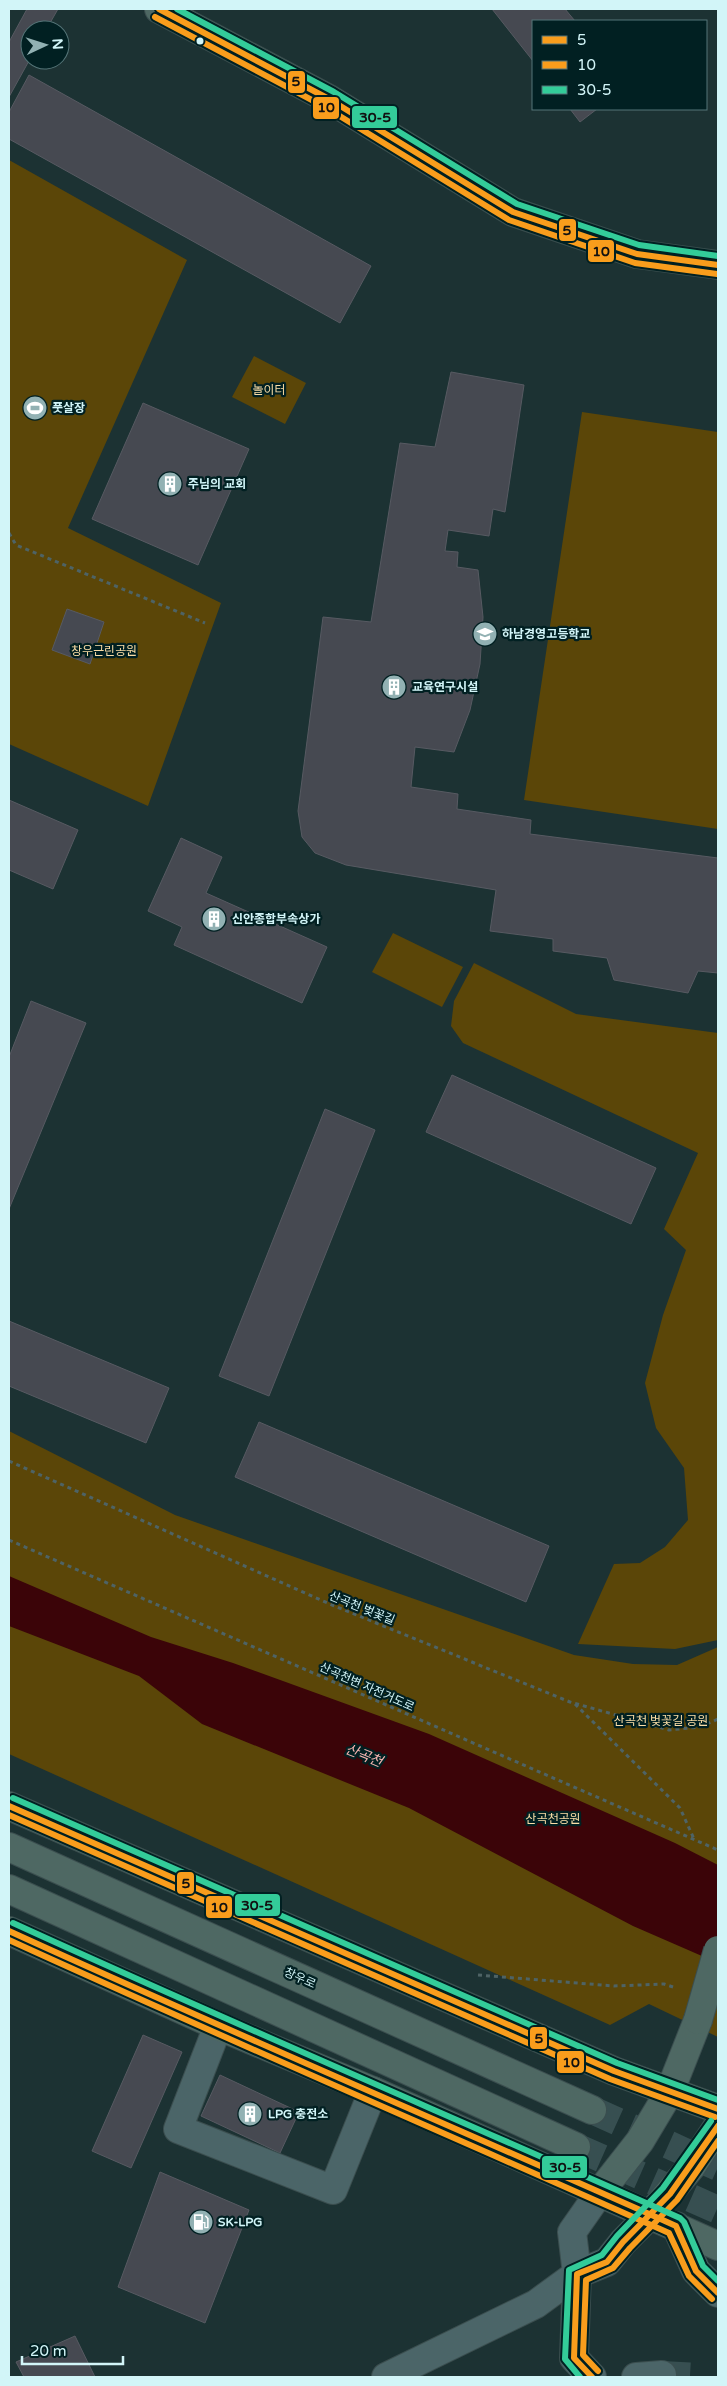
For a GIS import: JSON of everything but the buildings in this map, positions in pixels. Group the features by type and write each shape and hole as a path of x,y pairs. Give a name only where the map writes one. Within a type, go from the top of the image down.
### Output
{"main road":[{"path":"158,9 329,99 513,212 637,254 718,265"},
{"path":"9,1806 614,2071 718,2110"},
{"name":"창우로","path":"9,1847 592,2110"},
{"path":"9,1889 576,2147"},
{"path":"9,1931 218,2026 373,2091 651,2214 718,2246"},
{"path":"600,2192 640,2141 670,2091 698,2020 718,1950"},
{"path":"651,2214 691,2167 718,2126"}],"street":[{"path":"218,2026 178,2129 333,2190 373,2091"},
{"path":"592,2377 574,2358 577,2274 572,2232 600,2192"},
{"path":"386,2377 536,2304 577,2274 607,2262 622,2242 651,2214"},
{"path":"676,2226 696,2271 718,2293"}],"path":[{"path":"9,533 16,545"},
{"path":"9,542 205,623"},
{"name":"산곡천 벚꽃길","path":"9,1461 332,1605 575,1704 669,1730 700,1727 718,1719"},
{"name":"산곡천변 자전거도로","path":"9,1540 718,1850"},
{"path":"575,1704 680,1808 695,1840"},
{"path":"473,1975 614,1986 664,1984 682,1990"}],"green space":[{"name":"창우근린공원","path":"9,160 187,260 68,528 221,603 148,806 9,744"},
{"name":"놀이터","path":"254,356 306,383 285,424 232,397"},
{"path":"582,412 718,432 718,829 524,800"},
{"path":"393,933 463,967 442,1007 372,972"},
{"path":"474,963 576,1014 718,1033 718,1640 675,1649 578,1644 614,1564 640,1563 665,1547 688,1520 684,1468 656,1428 645,1383 663,1315 686,1250 664,1229 698,1153 463,1043 451,1026 454,1001"},
{"name":"산곡천공원","path":"9,1431 175,1515 574,1655 633,1664 677,1665 718,1647 718,2037 649,2004 610,2025 9,1754"}],"water":[{"name":"산곡천","path":"9,1576 151,1637 233,1663 429,1734 675,1843 718,1865 718,1963 633,1926 409,1808 202,1724 139,1676 9,1626"}],"tunnel":[{"path":"592,2110 718,2167"},
{"path":"576,2147 718,2210"},
{"path":"662,2375 697,2377"}],"transit line":[{"name":"5","path":"159,9 329,99 513,212 637,254 718,265"},
{"name":"30-5","path":"177,9 334,92 517,204 639,245 718,256"},
{"name":"10","path":"155,17 325,107 509,220 635,263 717,274"},
{"name":"30-5","path":"13,1798 617,2063 718,2100"},
{"name":"5","path":"9,1806 614,2071 718,2109"},
{"name":"10","path":"9,1815 610,2079 715,2117"},
{"name":"30-5","path":"13,1923 262,2035 680,2218 684,2222 703,2266 718,2281"},
{"name":"5","path":"9,1931 676,2226 696,2271 718,2293"},
{"name":"10","path":"9,1940 669,2233 689,2276 712,2299"},
{"name":"30-5","path":"580,2377 565,2359 569,2270 602,2255 617,2236 663,2188 711,2121"},
{"name":"5","path":"592,2377 574,2358 577,2274 607,2262 623,2242 670,2194 718,2126"},
{"name":"10","path":"598,2371 583,2355 586,2280 613,2268 677,2200 718,2141"}],"place":[{"name":"풋살장","path":"35,408"},
{"name":"주님의 교회","path":"170,484"},
{"name":"하남경영고등학교","path":"485,634"},
{"name":"교육연구시설","path":"394,687"},
{"name":"신안종합부속상가","path":"214,919"},
{"name":"LPG 충전소","path":"250,2114"},
{"name":"SK-LPG","path":"201,2222"}],"park label":[{"name":"산곡천 벚꽃길 공원","path":"661,1721"}]}
